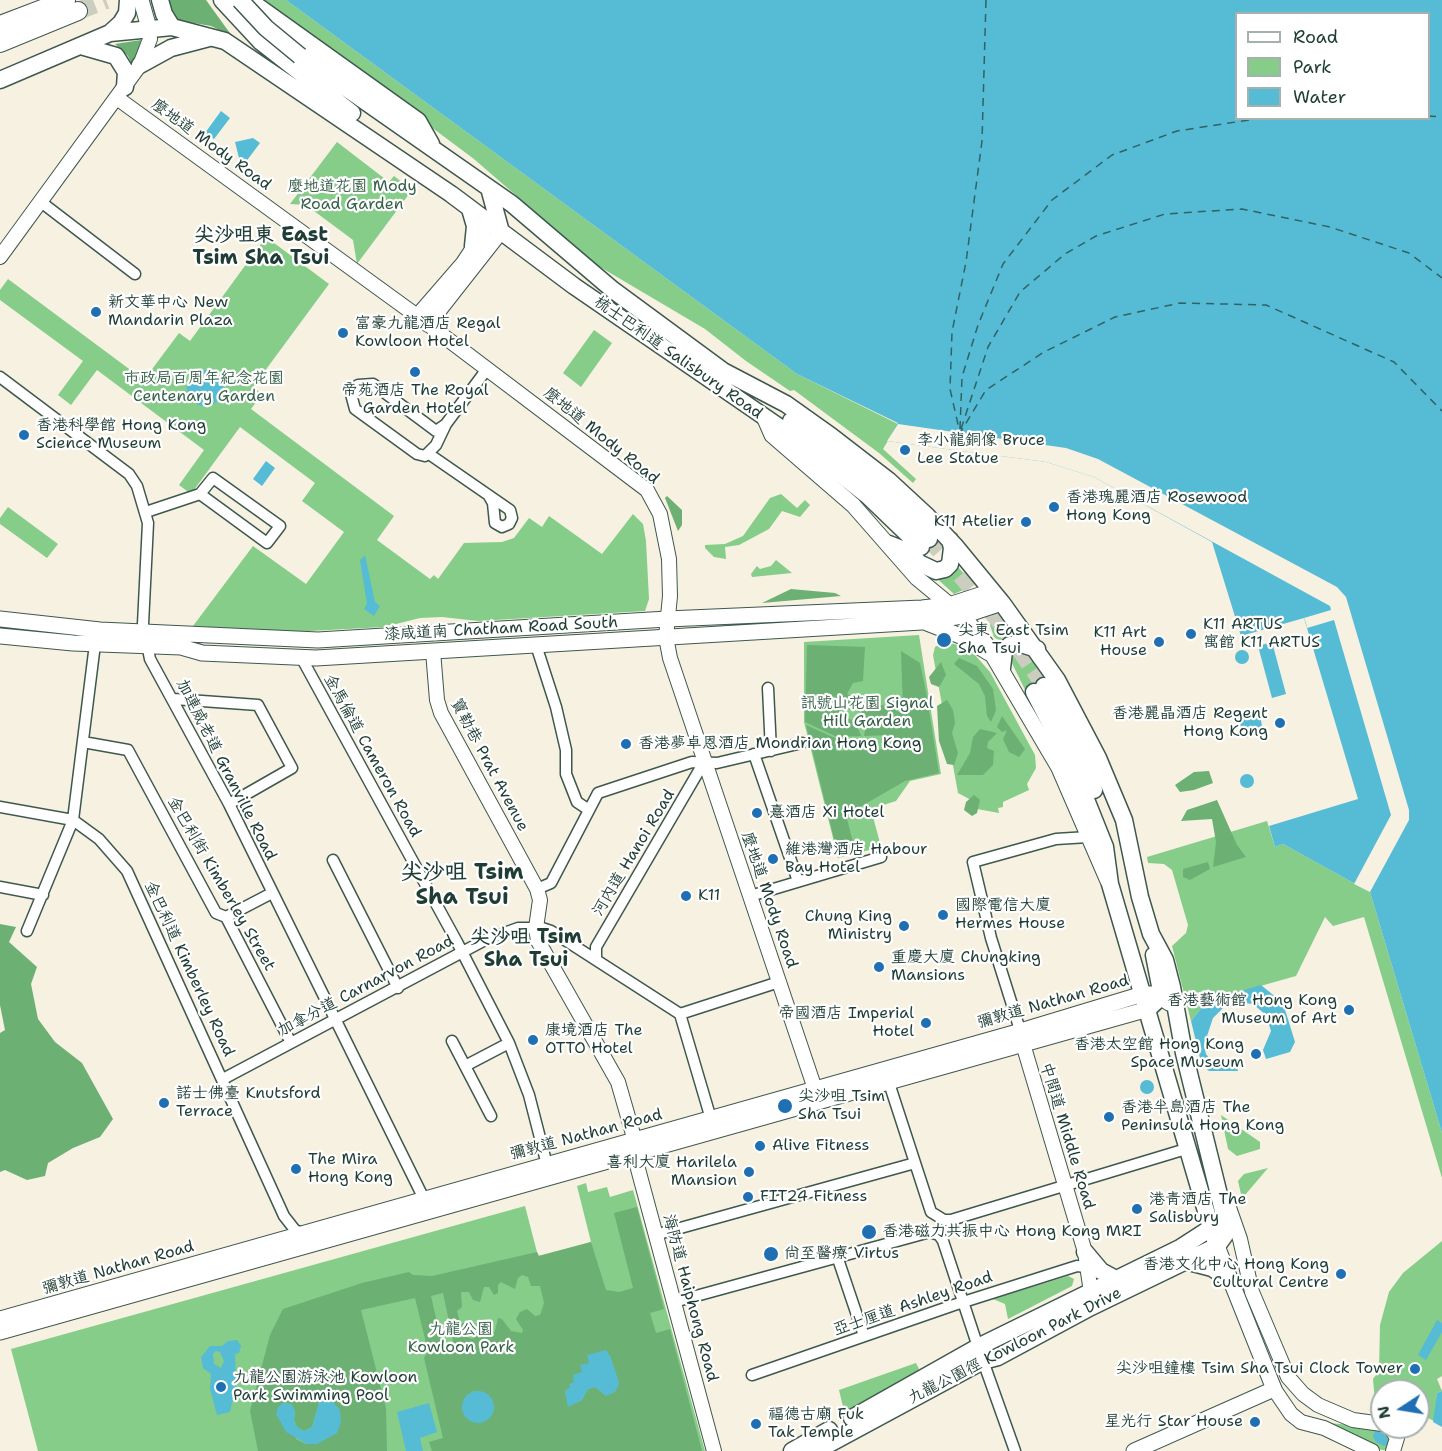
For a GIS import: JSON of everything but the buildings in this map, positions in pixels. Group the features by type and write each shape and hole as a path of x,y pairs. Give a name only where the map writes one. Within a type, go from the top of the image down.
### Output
{"highway":[{"path":"0,25 72,5"},
{"path":"0,43 72,5"}],"main road":[{"path":"110,33 121,23 127,13 128,0"},
{"path":"141,0 149,28"},
{"path":"160,0 164,14 172,27"},
{"path":"222,0 253,35 341,96"},
{"path":"246,1 275,36 341,96"},
{"name":"梳士巴利道 Salisbury Road","path":"246,1 418,121 434,150"},
{"name":"梳士巴利道 Salisbury Road","path":"0,80 110,33 149,28 172,27 213,38 245,54 470,208 765,419 772,435 828,482 889,544 911,571 963,616 998,662 1059,768 1110,884 1211,1228 1229,1279 1274,1389"},
{"path":"140,65 171,48 213,38"},
{"path":"81,45 116,56 126,72 121,93"},
{"name":"梳士巴利道 Salisbury Road","path":"341,96 411,133 512,204 613,290 728,375 786,404 831,436 888,480 950,540 997,597 1037,650 1067,698 1098,758 1124,820 1151,934 1165,960 1226,1228 1222,1241 1217,1246"},
{"name":"梳士巴利道 Salisbury Road","path":"341,96 450,194"},
{"path":"489,188 496,227"},
{"path":"470,208 475,226 473,246"},
{"path":"728,375 855,470 925,543 837,471 765,419"},
{"path":"889,544 909,552 919,563 936,572 945,569 950,564 952,559 950,540"},
{"path":"895,610 912,601 916,594 911,571"},
{"name":"漆咸道南 Chatham Road South","path":"0,619 100,630 144,638 202,653 301,657 922,622 963,616 997,597"},
{"name":"漆咸道南 Chatham Road South","path":"0,636 95,644 144,638 318,640 667,619 895,610 949,605 997,597"},
{"path":"922,622 963,637 998,662 1010,645 1021,644 1037,650"},
{"path":"282,639 301,657"},
{"path":"1110,884 1105,847 1096,820 1039,689 1084,761 1114,845 1134,867"},
{"path":"1151,934 1162,996 1175,1009"},
{"path":"1145,1002 1162,996"},
{"name":"彌敦道 Nathan Road","path":"0,1320 304,1234 427,1205 547,1165 634,1147 711,1119 815,1089 1021,1037 1145,1002"},
{"name":"彌敦道 Nathan Road","path":"0,1332 427,1205 634,1147 889,1083 1021,1037"},
{"name":"九龍公園徑 Kowloon Park Drive","path":"980,1354 1014,1340 1036,1335 1092,1299 1114,1278 1180,1248 1211,1228"},
{"name":"九龍公園徑 Kowloon Park Drive","path":"792,1451 813,1446 980,1354 1092,1299 1217,1246"},
{"path":"1085,1259 1114,1278"},
{"path":"1185,1261 1212,1268 1229,1279"},
{"path":"1134,1451 1274,1389"}],"street":[{"path":"0,256 140,65 150,39 149,28"},
{"name":"麼地道 Mody Road","path":"121,93 647,490 664,527 670,587 666,637 704,762 815,1089"},
{"path":"41,202 135,274"},
{"path":"417,316 463,263 473,246 496,227"},
{"path":"428,326 496,227"},
{"path":"446,424 436,431 373,384 362,383 354,389 351,399 355,409 422,456 429,454 446,424 487,369"},
{"path":"0,376 129,474 140,492 146,512 148,536 144,638"},
{"path":"429,454 489,496"},
{"path":"146,512 200,494 213,478 280,526 267,543 200,494"},
{"name":"加連威老道 Granville Road","path":"144,638 229,804 427,1205"},
{"path":"27,931 73,820 95,644"},
{"path":"536,645 566,746 566,774 577,802 589,810"},
{"name":"寶勒巷 Prat Avenue","path":"433,651 437,700 441,713 537,889"},
{"name":"金馬倫道 Cameron Road","path":"301,657 463,952 509,1043 529,1095 547,1165"},
{"path":"768,688 771,751"},
{"path":"174,699 258,705 292,768 229,804"},
{"name":"金巴利街 Kimberley Street","path":"83,742 128,750 216,913 226,917 291,1043"},
{"path":"536,928 540,907 537,889 551,883 598,793 693,762 717,763 802,743"},
{"path":"754,754 798,880"},
{"name":"河內道 Hanoi Road","path":"596,959 596,947 704,762"},
{"name":"金巴利道 Kimberley Road","path":"0,807 73,820 99,839 127,871 284,1216 295,1230 304,1234"},
{"name":"中間道 Middle Road","path":"1088,837 1056,839 973,862 991,938 1085,1259 1092,1299"},
{"path":"750,896 874,857"},
{"path":"333,860 398,988"},
{"path":"0,887 43,896"},
{"path":"226,917 272,893"},
{"name":"加拿分道 Carnarvon Road","path":"223,1079 506,931 536,928 552,931 680,1014"},
{"name":"海防道 Haiphong Road","path":"536,928 538,940 618,1082 655,1235 714,1451"},
{"path":"711,1119 680,1014 779,982"},
{"path":"452,1041 491,1116"},
{"path":"465,1066 509,1043"},
{"path":"889,1083 932,1212 938,1218 951,1220 1186,1149"},
{"path":"655,1235 915,1162"},
{"name":"梳士巴利道 Salisbury Road","path":"1212,1171 1229,1204 1252,1292 1288,1377 1303,1394 1318,1405 1353,1420 1370,1422"},
{"path":"278,1242 284,1216"},
{"path":"674,1302 924,1232 933,1232 943,1241 1015,1451"},
{"path":"837,1256 864,1336"},
{"name":"亞士厘道 Ashley Road","path":"752,1375 1077,1266 1085,1259"},
{"name":"梳士巴利道 Salisbury Road","path":"1274,1389 1291,1414 1301,1422 1323,1428 1372,1451"}],"green space":[{"path":"165,0 206,0 232,36 211,26 177,20"},
{"path":"261,0 286,0 797,374 898,424 883,449 916,479 913,483 879,453 794,390 790,391 746,361 705,329 595,264 474,159"},
{"path":"141,40 132,65 128,56 115,44"},
{"name":"麼地道花園 Mody Road Garden","path":"337,142 389,182 394,176 412,190 357,264 353,240 306,205 290,204"},
{"name":"市政局百周年紀念花園 Centenary Garden","path":"266,237 329,284 253,387 262,394 251,409 394,516 377,540 430,579 434,575 438,579 464,543 502,542 514,538 529,518 542,527 549,516 602,554 633,514 643,524 646,541 649,599 645,611 478,621 442,617 420,618 384,627 291,632 193,626 253,546 306,584 344,532 302,501 315,483 240,427 191,494 179,485 204,450 97,370 71,405 58,395 83,361 0,300 0,290 8,279 144,380 179,333 190,341"},
{"path":"594,330 612,343 581,387 563,373"},
{"path":"781,494 797,508 805,500 810,505 800,517 782,511 769,529 739,545 725,547 726,559 714,557 705,548 705,545 725,544 743,536 770,498"},
{"path":"667,496 682,510 682,525 678,531 665,498"},
{"path":"8,507 58,544 47,558 0,524 0,518"},
{"path":"776,560 792,573 752,577 751,574 757,566 760,569 771,566"},
{"path":"958,567 974,585 954,594 932,574 943,578"},
{"path":"791,589 835,593 841,596 762,603"},
{"path":"998,618 1012,634 1000,641 994,637 990,625 991,620"},
{"name":"訊號山花園 Signal Hill Garden","path":"919,635 941,774 910,781 896,801 871,809 881,847 838,858 804,722 804,642"},
{"path":"943,641 961,646 975,655 990,672 1035,755 1036,768 1027,784 1029,790 1003,802 1003,807 998,808 999,813 977,809 973,801 958,793 933,655 935,647"},
{"name":"訊號山花園 Signal Hill Garden","path":"807,645 865,647 863,681 853,683 847,694 865,705 895,705 898,712 928,704 939,773 905,781 846,815 855,850 838,855 806,725 835,738 836,751 893,749 893,735 864,736 869,719 860,713 865,706 859,712 848,707 839,707 839,719 850,719 857,725 861,736 837,737 805,722"},
{"path":"901,651 920,663 928,702 903,710"},
{"path":"1012,651 1029,656 1046,682 1027,694 1010,659"},
{"path":"959,658 977,666 993,689 996,710 991,722 987,716 985,696 979,684 954,664"},
{"path":"941,662 946,675 939,687 931,684 929,677"},
{"path":"947,700 953,710 955,723 952,733 958,753 954,765 947,764 939,741 937,706"},
{"path":"1002,716 1025,749 1019,757 1009,752 1003,739 1007,730 1002,732 997,727"},
{"path":"980,729 997,733 988,742 987,748 994,751 993,765 983,775 957,775 970,753 973,737"},
{"path":"1209,771 1213,783 1180,792 1175,785 1194,772"},
{"path":"974,795 980,800 977,813 972,816 964,810 966,802"},
{"path":"1217,800 1237,845 1246,857 1213,867 1216,842 1212,819 1181,821 1187,810"},
{"path":"1267,821 1275,847 1283,844 1370,892 1442,1133 1442,1178 1364,917 1333,926 1325,917 1296,976 1207,1001 1191,1021 1172,946 1186,933 1188,925 1172,870 1164,864 1148,863 1147,857"},
{"path":"1208,862 1210,869 1190,880 1183,877 1183,869"},
{"path":"0,924 16,927 9,942 37,967 31,984 38,1019 55,1042 82,1063 113,1119 100,1137 73,1148 48,1163 45,1176 27,1180 5,1170 0,1172 0,1033 5,1030 0,1005"},
{"path":"1221,1115 1260,1142 1260,1149 1237,1156 1228,1149"},
{"path":"1268,1168 1245,1195 1241,1194 1238,1181 1244,1174"},
{"name":"九龍公園 Kowloon Park","path":"586,1183 588,1192 607,1187 610,1197 633,1190 705,1451 38,1451 11,1349 525,1206 538,1256 591,1242 577,1186"},
{"path":"637,1207 664,1309 650,1313 656,1333 670,1329 702,1451 432,1451 429,1442 443,1438 424,1358 428,1351 415,1298 361,1310 386,1408 387,1451 258,1451 250,1411 270,1335 283,1309 362,1283 409,1272 413,1275 432,1276 537,1252 539,1256 591,1242 606,1290 619,1292 633,1288 614,1213","holes":["522,1275 528,1277 531,1286 540,1286 544,1303 540,1315 535,1316 527,1309 520,1312 516,1319 523,1330 522,1333 511,1331 502,1319 498,1318 492,1334 488,1334 483,1321 479,1321 476,1324 477,1335 472,1339 465,1336 465,1324 460,1322 457,1311 462,1307 461,1292 469,1292 473,1300 480,1302 484,1287 489,1287 494,1295 498,1293 498,1285 501,1282 515,1289 518,1278","443,1293 455,1350 444,1353 431,1296","610,1356 614,1368 606,1396 595,1387 588,1389 582,1400 568,1406 565,1391 570,1388 589,1363","474,1391 492,1399 493,1404 492,1414 479,1422 474,1422 466,1396","326,1395 317,1444 306,1444 296,1439 283,1403 291,1404 295,1411 294,1420 297,1427 304,1431 312,1427 320,1399"]},
{"path":"1442,1241 1442,1376 1437,1379 1442,1391 1437,1393 1434,1421 1430,1419 1430,1379 1373,1379 1379,1371 1380,1325 1389,1292 1403,1273"},
{"path":"1068,1276 1074,1279 1072,1286 1008,1319 1005,1304 993,1299"},
{"path":"916,1363 920,1371 845,1415 839,1390"},
{"path":"1329,1423 1370,1427 1370,1439 1390,1439 1387,1450 1382,1450 1329,1426"}],"water":[{"path":"286,0 1442,0 1442,1133 1370,892 1283,844 1275,847 1269,826 1358,799 1304,618 1241,636 1212,542 1094,477 1046,462 1001,456 985,461 983,454 887,441 898,423 797,374"},
{"path":"221,111 230,118 214,139 205,133"},
{"path":"253,138 260,143 245,163 239,158 235,142"},
{"path":"205,370 218,375 223,388 218,401 205,406 192,401 187,388 192,375"},
{"path":"266,461 275,468 262,486 253,479"},
{"path":"365,555 375,602 380,606 374,616 364,609 367,604 360,560"},
{"path":"1272,642 1286,694 1272,698 1258,646"},
{"path":"1242,650 1247,652 1249,657 1247,662 1242,664 1237,662 1235,657 1237,652"},
{"path":"1253,709 1260,713 1262,727 1258,734 1245,738 1239,734 1237,726 1246,711"},
{"path":"1244,774 1250,774 1254,781 1250,788 1244,788 1240,784 1240,778"},
{"path":"1261,985 1283,1003 1295,1042 1290,1052 1266,1059 1263,1050 1271,1031 1266,1015 1253,1004 1236,1002 1225,1006 1213,1018 1204,1045 1206,1054 1214,1064 1222,1067 1237,1066 1238,1071 1209,1071 1202,1066 1191,1021 1207,1001"},
{"path":"1144,1080 1150,1080 1154,1087 1150,1094 1144,1094 1140,1090 1140,1084"},
{"path":"1437,1320 1442,1323 1442,1332 1426,1360 1418,1355"},
{"path":"237,1340 241,1346 239,1353 235,1354 236,1385 230,1412 217,1415 210,1389 211,1374 203,1368 201,1357 210,1346 222,1346 228,1341","holes":["216,1351 220,1352 224,1361 221,1368 214,1364 213,1354"]},
{"path":"606,1350 619,1384 615,1392 606,1396 595,1387 588,1389 582,1400 568,1407 565,1391 570,1388 569,1384 574,1382 573,1375 582,1372 580,1365 589,1363 587,1355"},
{"path":"478,1391 489,1396 494,1407 489,1418 478,1423 467,1418 462,1407 467,1396"},
{"path":"1442,1391 1442,1427 1433,1422 1437,1393"},
{"path":"326,1394 340,1410 341,1422 337,1433 317,1444 307,1444 286,1432 276,1414 278,1407 283,1403 291,1404 295,1411 294,1420 297,1427 304,1431 312,1427 320,1399"},
{"path":"429,1403 437,1432 420,1438 423,1451 406,1451 397,1412"},
{"path":"1374,1439 1387,1439 1389,1444 1384,1446"}],"pier":[{"path":"898,424 1066,448 1098,459 1337,587 1346,597 1409,810 1409,820 1370,892 1354,884 1391,815 1334,620 1307,628 1304,618 1331,610 1330,606 1094,477 1046,462 1001,456 985,461 983,454 887,441"}],"ferry route":[{"path":"986,0 982,141 966,262 952,332 950,389 960,433 986,390 1044,352 1115,317 1180,303 1266,305 1394,362 1442,411"},
{"path":"1430,116 1442,117"},
{"path":"960,429 962,377 978,325 1003,264 1052,200 1112,155 1177,131 1249,120"},
{"path":"961,429 988,347 1020,292 1065,254 1096,236 1165,214 1242,209 1330,227 1409,253 1442,278"}],"tunnel":[{"path":"78,11 106,0"},
{"path":"929,539 1001,624 1044,686"}],"place":[{"name":"新文華中心 New Mandarin Plaza","path":"96,312"},
{"name":"富豪九龍酒店 Regal Kowloon Hotel","path":"343,333"},
{"name":"帝苑酒店 The Royal Garden Hotel","path":"415,372"},
{"name":"香港科學館 Hong Kong Science Museum","path":"24,435"},
{"name":"李小龍銅像 Bruce Lee Statue","path":"905,450"},
{"name":"香港瑰麗酒店 Rosewood Hong Kong","path":"1054,507"},
{"name":"K11 Atelier","path":"1026,522"},
{"name":"K11 ARTUS 寓館 K11 ARTUS","path":"1191,634"},
{"name":"尖東 East Tsim Sha Tsui","path":"944,640"},
{"name":"K11 Art House","path":"1159,642"},
{"name":"香港麗晶酒店 Regent Hong Kong","path":"1280,723"},
{"name":"香港夢卓恩酒店 Mondrian Hong Kong","path":"626,744"},
{"name":"憙酒店 Xi Hotel","path":"757,813"},
{"name":"維港灣酒店 Habour Bay Hotel","path":"773,859"},
{"name":"K11","path":"686,896"},
{"name":"國際電信大廈 Hermes House","path":"943,915"},
{"name":"Chung King Ministry","path":"904,926"},
{"name":"重慶大廈 Chungking Mansions","path":"879,967"},
{"name":"香港藝術館 Hong Kong Museum of Art","path":"1349,1010"},
{"name":"帝國酒店 Imperial Hotel","path":"926,1023"},
{"name":"康境酒店 The OTTO Hotel","path":"533,1040"},
{"name":"香港太空館 Hong Kong Space Museum","path":"1256,1054"},
{"name":"諾士佛臺 Knutsford Terrace","path":"164,1103"},
{"name":"尖沙咀 Tsim Sha Tsui","path":"785,1106"},
{"name":"香港半島酒店 The Peninsula Hong Kong","path":"1109,1117"},
{"name":"Alive Fitness","path":"760,1146"},
{"name":"The Mira Hong Kong","path":"296,1169"},
{"name":"喜利大廈 Harilela Mansion","path":"749,1172"},
{"name":"FIT24 Fitness","path":"748,1197"},
{"name":"港青酒店 The Salisbury","path":"1137,1209"},
{"name":"香港磁力共振中心 Hong Kong MRI","path":"869,1232"},
{"name":"尚至醫療 Virtus","path":"771,1254"},
{"name":"香港文化中心 Hong Kong Cultural Centre","path":"1341,1274"},
{"name":"尖沙咀鐘樓 Tsim Sha Tsui Clock Tower","path":"1415,1369"},
{"name":"九龍公園游泳池 Kowloon Park Swimming Pool","path":"221,1387"},
{"name":"星光行 Star House","path":"1255,1422"},
{"name":"福德古廟 Fuk Tak Temple","path":"756,1424"}],"district":[{"name":"尖沙咀東 East Tsim Sha Tsui","path":"261,248"},
{"name":"尖沙咀 Tsim Sha Tsui","path":"462,886"},
{"name":"尖沙咀 Tsim Sha Tsui","path":"526,950"}]}
